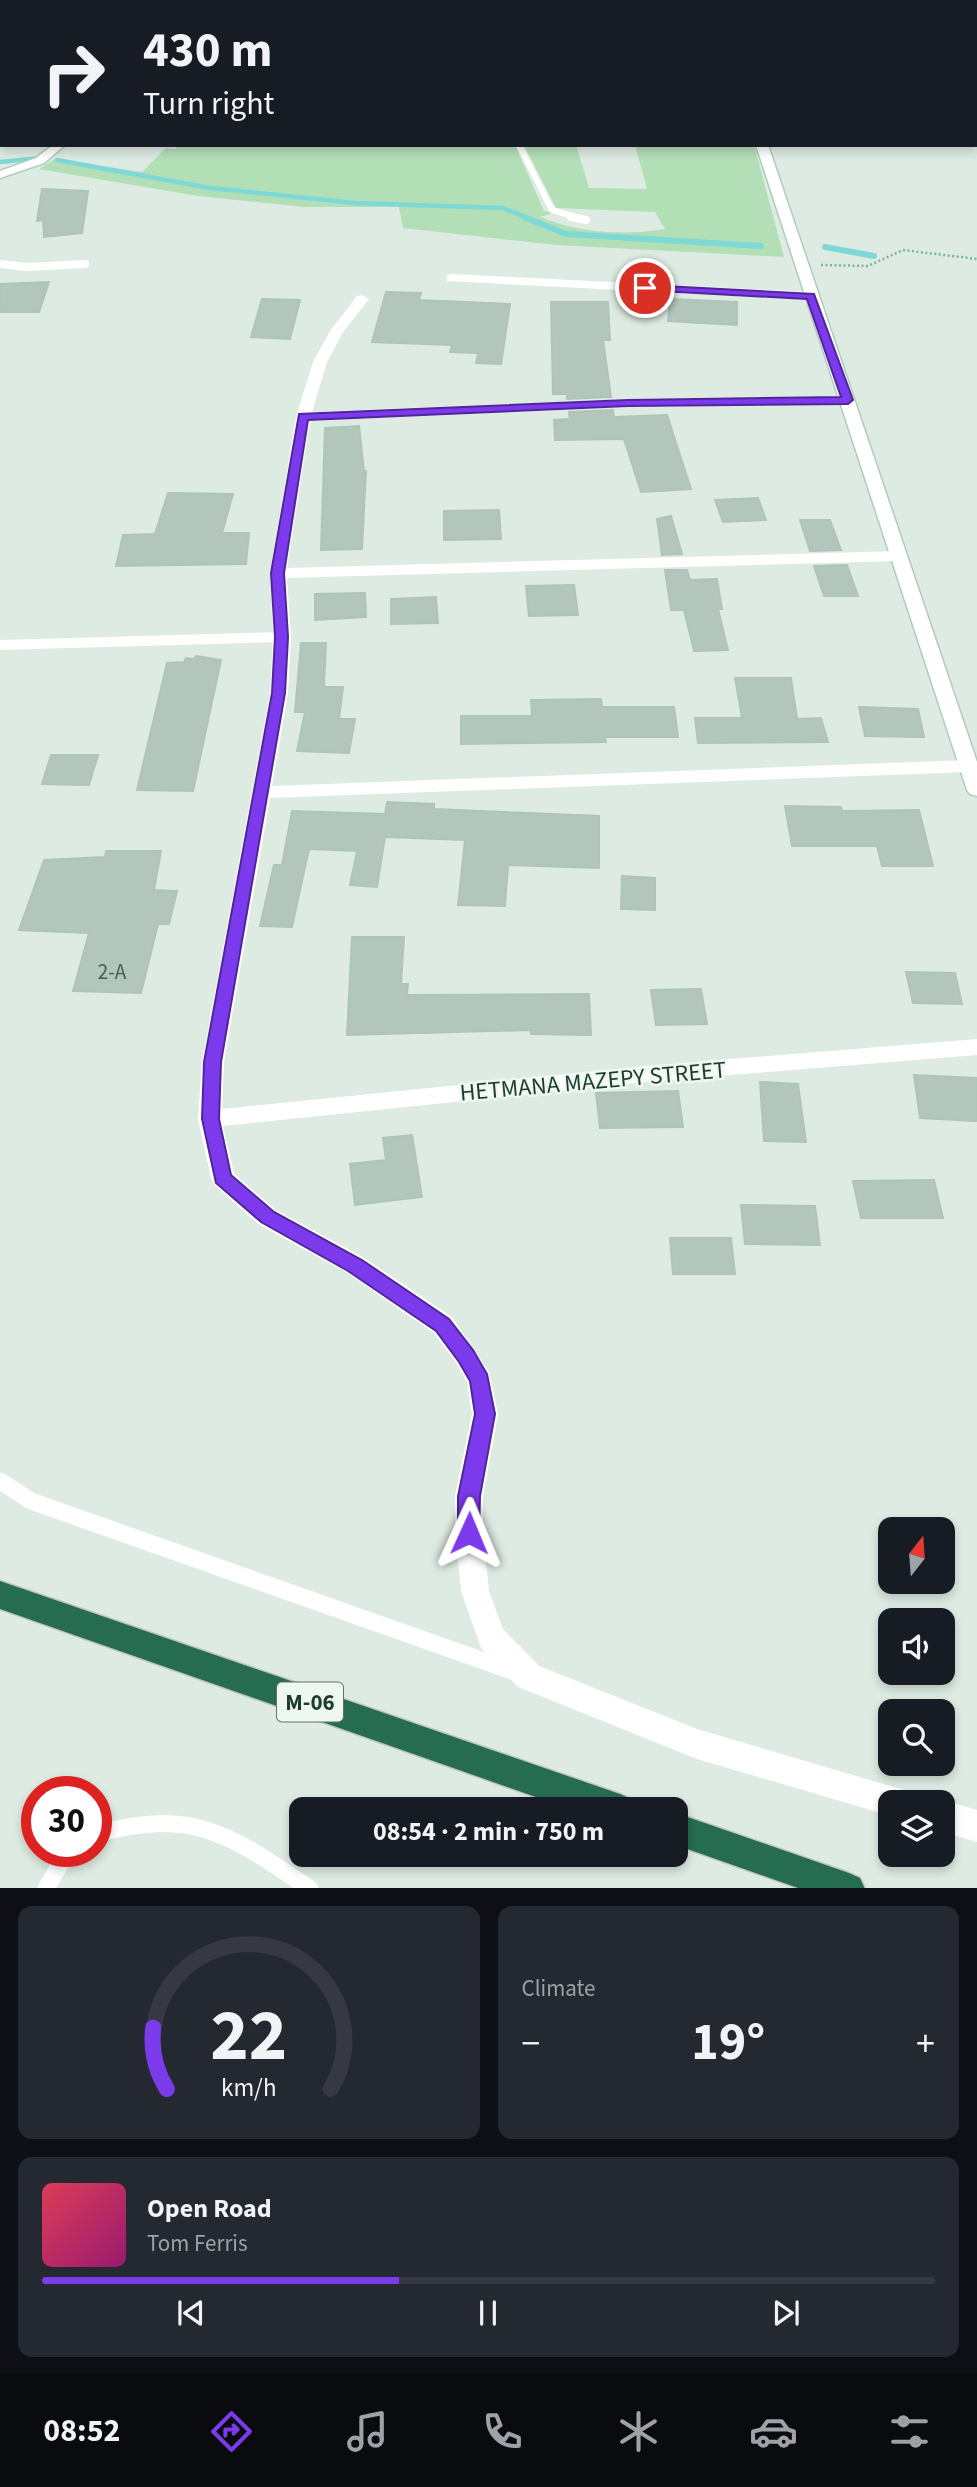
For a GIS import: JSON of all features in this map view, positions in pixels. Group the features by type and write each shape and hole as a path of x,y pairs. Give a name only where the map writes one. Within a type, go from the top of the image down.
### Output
{"highway":[{"name":"М-06","path":"0,1595 583,1797"},
{"path":"688,1833 849,1888"}],"street":[{"path":"0,175 36,163 48,157 58,147"},
{"path":"763,147 977,790"},
{"path":"452,278 811,296"},
{"path":"362,299 337,331 320,362 303,417 278,573 282,637 279,693 213,1062 210,1119 223,1178 267,1217 355,1265 443,1325 466,1356 480,1380 485,1414 469,1496 469,1533 475,1591 491,1638 529,1677 697,1744 878,1797"},
{"path":"303,417 628,403 848,400"},
{"path":"278,573 899,556"},
{"path":"262,792 969,766"},
{"name":"HETMANA MAZEPY STREET","path":"210,1119 646,1074 977,1047"},
{"path":"955,1820 977,1826"}],"lane":[{"path":"520,147 552,210 586,220"},
{"path":"0,264 27,267 85,264"},
{"path":"0,645 282,637"},
{"path":"0,1481 31,1501 529,1677"},
{"path":"112,1830 128,1825 191,1825 254,1851 310,1888"},
{"path":"46,1888 59,1867"}],"path":[{"path":"801,264 868,266 903,250 977,259"}],"green space":[{"path":"516,147 544,211 553,213 540,217 586,230 634,232 665,229 655,212 556,208 525,147 577,147 589,188 647,189 636,147 755,147 784,257 556,245 403,228 399,207 305,207 198,196 39,169 55,159 142,172 166,148"}],"building":[{"path":"42,189 88,191 82,233 44,237 43,220 37,221"},
{"path":"49,282 39,312 0,312 0,284"},
{"path":"386,292 421,293 419,300 510,304 501,364 476,363 478,353 450,352 452,345 372,342"},
{"path":"262,299 300,300 290,339 251,337"},
{"path":"670,299 737,302 737,325 668,321"},
{"path":"551,302 608,302 610,340 603,340 611,397 567,399 567,394 553,394"},
{"path":"613,410 614,417 667,415 691,489 641,492 624,439 555,440 554,420 570,419 569,412"},
{"path":"359,426 366,471 362,549 321,550 325,428"},
{"path":"168,493 233,494 222,533 249,533 246,564 116,566 123,535 155,534"},
{"path":"758,498 766,520 723,522 715,500"},
{"path":"499,510 501,539 444,540 444,511"},
{"path":"671,516 682,554 662,555 657,519"},
{"path":"800,520 830,520 841,550 810,551"},
{"path":"847,565 858,596 824,596 814,566"},
{"path":"665,570 687,570 690,580 717,579 722,609 718,609 728,650 694,651 684,610 671,610"},
{"path":"574,585 578,615 529,616 526,586"},
{"path":"365,593 366,617 315,620 315,594"},
{"path":"436,597 438,623 391,624 391,599"},
{"path":"301,643 326,643 324,687 343,687 339,719 355,719 349,753 297,751 305,712 295,712"},
{"path":"196,656 221,660 193,791 137,790 167,663 184,662 186,658 194,659"},
{"path":"735,678 791,678 797,719 821,718 828,742 698,743 695,718 742,718"},
{"path":"601,699 602,707 674,707 678,737 605,737 606,742 461,744 461,716 532,716 531,700"},
{"path":"859,707 918,709 924,737 865,736"},
{"path":"51,755 98,755 89,785 42,784"},
{"path":"387,802 434,804 434,809 599,816 599,868 508,865 505,906 458,905 465,840 385,837 377,887 350,885 357,851 309,849 292,927 260,926 274,865 282,865 292,811 385,814"},
{"path":"785,806 841,807 842,811 919,810 933,866 882,866 877,846 792,846"},
{"path":"106,851 161,851 154,890 177,891 169,924 158,924 141,993 73,991 89,933 19,930 44,860 105,857"},
{"path":"622,876 655,878 655,910 621,909"},
{"path":"352,937 404,937 401,984 408,984 407,995 589,994 591,1035 531,1034 531,1030 347,1035"},
{"path":"906,972 955,973 962,1004 913,1003"},
{"path":"701,989 707,1024 656,1025 651,990"},
{"path":"914,1075 977,1078 977,1121 920,1118"},
{"path":"760,1082 798,1084 806,1142 764,1141"},
{"path":"678,1091 683,1127 600,1128 596,1093"},
{"path":"412,1135 422,1197 355,1205 350,1164 386,1160 383,1138"},
{"path":"934,1180 943,1218 861,1218 853,1181"},
{"path":"741,1205 815,1206 820,1245 745,1244"},
{"path":"670,1238 731,1238 735,1274 673,1274"}],"waterway":[{"path":"0,162 41,158"},
{"path":"57,160 210,188 354,203 503,208 528,218"},
{"path":"524,217 566,234 761,246"},
{"path":"825,247 874,256"}],"route":[{"path":"469,1533 469,1496 485,1414 480,1380 466,1356 443,1325 355,1265 267,1217 223,1178 210,1119 213,1062 279,693 282,637 278,573 303,417 628,403 848,400 811,296 645,288"}]}
